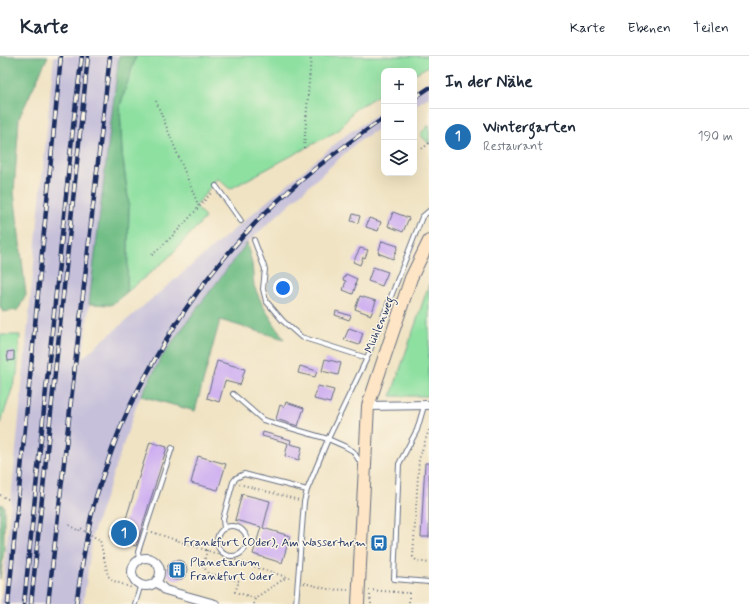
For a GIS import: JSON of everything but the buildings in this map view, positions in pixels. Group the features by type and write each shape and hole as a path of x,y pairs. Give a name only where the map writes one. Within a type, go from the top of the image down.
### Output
{"street":[{"name":"Mühlenweg","path":"358,604 368,406 411,278 429,241"},
{"path":"368,406 426,405"},
{"path":"151,559 158,565 158,578 149,585 140,587 133,577 133,567 139,560 151,559"},
{"path":"156,581 165,590 195,601 216,604"}],"lane":[{"path":"216,186 241,221"},
{"name":"Mühlenweg","path":"296,604 304,502 307,490 328,439 367,358 422,217 429,211"},
{"path":"254,240 265,269 264,289 266,301 283,321 301,337 367,358"},
{"path":"233,394 263,420 328,439 353,451 365,469"},
{"path":"426,405 417,430 399,464 394,579 429,582"},
{"path":"139,560 138,552 172,448"},
{"path":"224,529 223,519 233,482 236,478 244,474 307,490"},
{"path":"229,526 241,528 248,538 246,550 236,557 224,555 217,545 219,533 224,529 229,526"},
{"path":"135,604 140,587"}],"path":[{"path":"304,148 311,56"},
{"path":"156,101 199,207"},
{"path":"422,149 429,143"},
{"path":"152,255 199,207 216,186"},
{"path":"429,430 419,458 413,558 417,561 429,563"},
{"path":"233,482 304,502"},
{"path":"0,495 8,499"},
{"path":"69,525 79,530 80,528 83,529 85,532 100,540 108,576 114,581 140,587"},
{"path":"145,529 298,581 327,589 359,590"},
{"path":"208,550 203,566 208,573 239,581 235,592 255,598"},
{"path":"254,604 255,598 287,577"},
{"path":"371,604 370,590 409,593 408,604"}],"shaded area":[{"path":"54,56 119,56 83,357 347,134 381,112 381,127 356,143 247,243 161,358 137,404 93,533 83,604 1,604"},
{"path":"429,81 429,97 417,104 417,104 417,89"}],"green space":[{"path":"0,56 48,56 19,118 14,192 26,295 18,310 3,312 0,307"},
{"path":"119,56 136,56 120,106 122,153 129,205 127,292 111,305 89,304"},
{"path":"136,56 429,56 429,66 417,72 417,68 381,68 381,94 355,109 339,130 230,189 217,178 196,206 205,218 168,258 127,292 129,205 122,153 120,106"},
{"path":"429,125 429,144 420,134"},
{"path":"247,243 252,264 254,286 263,306 284,339 220,320 195,411 141,396 161,358"},
{"path":"429,284 429,396 391,396"},
{"path":"0,335 20,335 17,374 0,425"},
{"path":"0,504 4,506 4,549 0,579"}],"railway":[{"path":"8,604 61,56"},
{"path":"24,604 74,118 82,56"},
{"path":"31,604 88,56"},
{"path":"48,604 110,56"},
{"path":"417,96 429,88"},
{"path":"76,604 84,550 90,523 96,497 110,455 133,398 173,329 216,268 266,212 323,162 381,120"}],"place":[{"name":"Wintergarten","path":"124,533"},
{"name":"Frankfurt (Oder), Am Wasserturm","path":"379,543"},
{"name":"Planetarium Frankfurt Oder","path":"177,570"}]}
